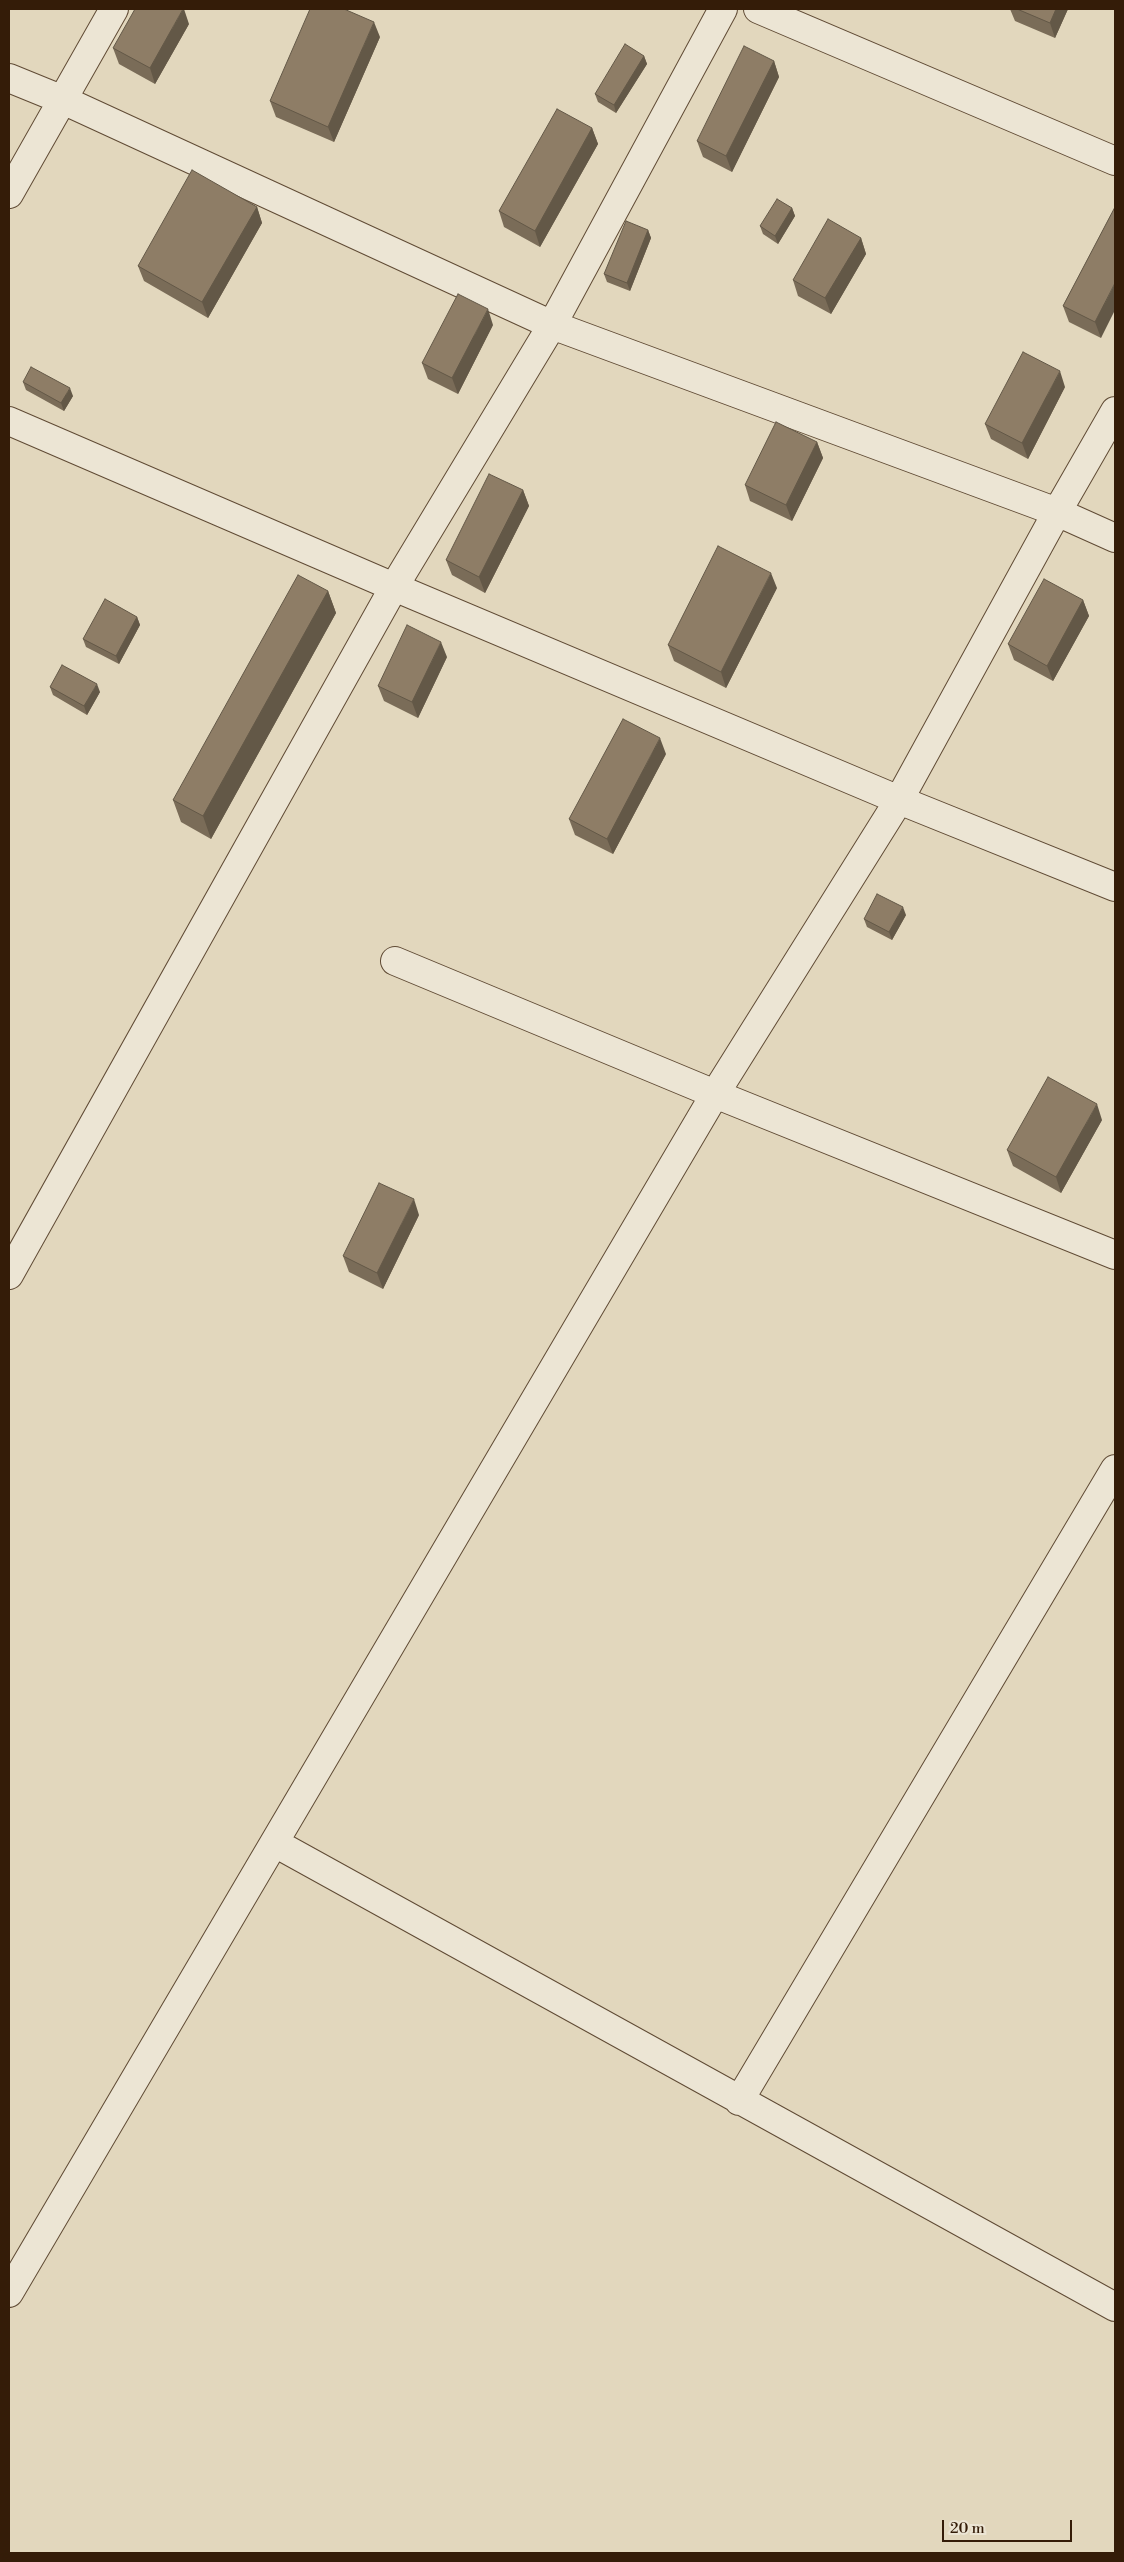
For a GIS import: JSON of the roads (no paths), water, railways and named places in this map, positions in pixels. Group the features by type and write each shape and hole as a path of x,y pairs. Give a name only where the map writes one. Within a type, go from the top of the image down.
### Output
{"street":[{"path":"9,194 114,9"},
{"path":"9,1275 394,587 552,325 723,9"},
{"path":"758,9 1115,161"},
{"path":"9,78 63,100 552,325 1057,512 1115,538"},
{"path":"9,2293 715,1094 899,800 1057,512 1115,411"},
{"path":"9,421 394,587 899,800 1115,887"},
{"path":"395,961 715,1094 1115,1255"},
{"path":"740,2101 1115,1470"},
{"path":"275,1843 1115,2307"}]}
